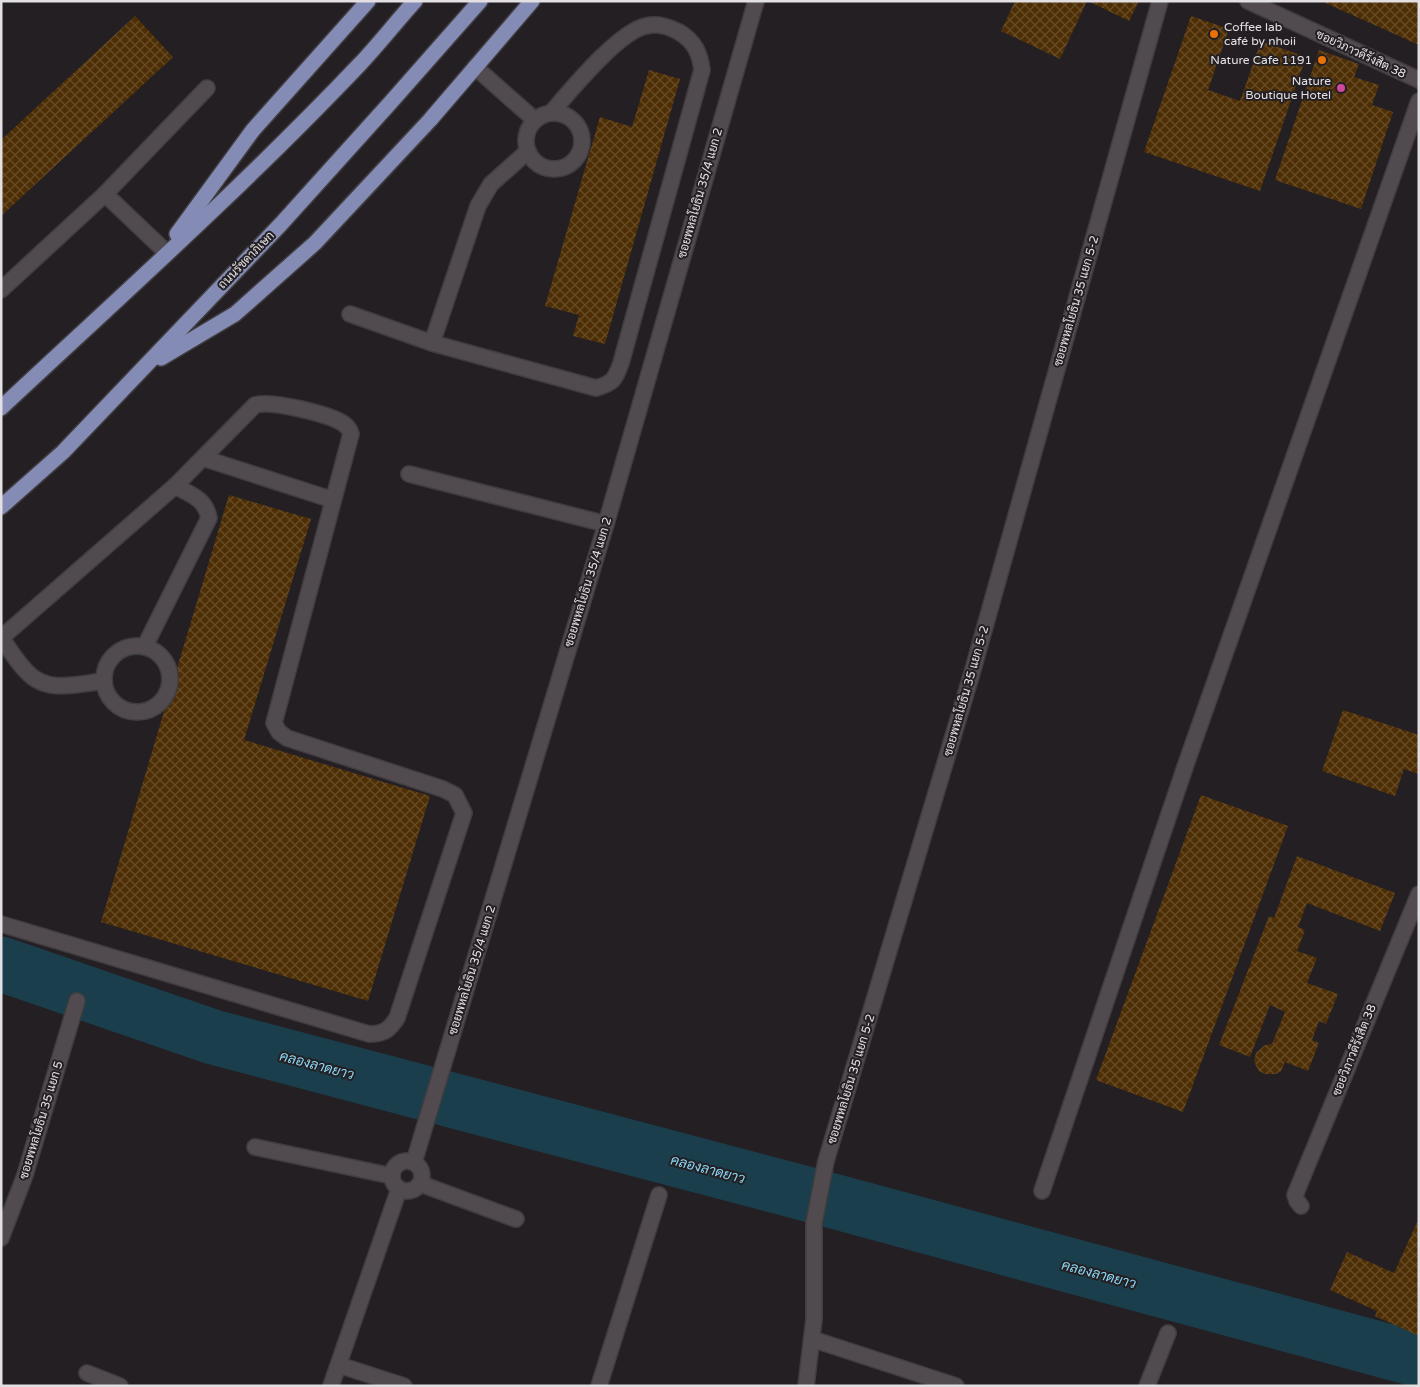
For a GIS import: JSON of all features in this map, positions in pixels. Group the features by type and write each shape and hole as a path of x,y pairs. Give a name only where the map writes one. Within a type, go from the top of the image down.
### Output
{"main road":[{"path":"153,267 253,130 368,1"},
{"path":"1,408 153,267 292,133 361,63 415,1"},
{"name":"ถนนรัชดาภิเษก","path":"1,507 63,452 274,231 480,1"},
{"path":"144,367 235,314 315,244 430,120 532,1"}],"street":[{"name":"ซอยพหลโยธิน 35/4 แยก 2","path":"414,1162 606,524 756,1"},
{"name":"ซอยพหลโยธิน 35 แยก 5-2","path":"806,1386 814,1319 814,1223 826,1161 972,673 1160,1"},
{"name":"ซอยวิภาวดีรังสิต 38","path":"1248,1 1419,80"},
{"path":"350,314 432,343 596,388 610,384 616,377 702,70 698,52 688,38 667,27 646,26 637,29 606,54 552,113"},
{"path":"475,67 536,120"},
{"path":"1,290 105,194 207,88"},
{"path":"1042,1191 1185,767 1419,101"},
{"path":"552,113 563,114 579,128 582,139 574,160 565,166 554,168 544,166 534,160 528,151 527,135 536,120 552,113"},
{"path":"432,343 478,206 491,184 528,151"},
{"path":"105,194 165,251"},
{"path":"1,924 369,1034 381,1034 390,1029 397,1018 464,813 455,795 443,788 287,738 279,732 274,723 351,434 344,424 321,415 284,406 261,403 254,406 174,486 22,622 1,638 26,672 41,683 60,686 104,681"},
{"path":"203,458 333,500"},
{"path":"409,474 606,524"},
{"path":"145,646 209,518 203,503 174,486"},
{"path":"145,646 160,654 168,667 170,675 168,691 158,704 144,711 128,710 114,703 109,696 104,681 105,671 109,661 125,648 145,646"},
{"name":"ซอยวิภาวดีรังสิต 38","path":"1301,1206 1296,1196 1419,894"},
{"name":"ซอยพหลโยธิน 35 แยก 5","path":"1,1238 25,1175 77,1001"},
{"path":"255,1147 395,1182 408,1192 418,1188 421,1184 421,1169 414,1162 404,1160 392,1171 395,1182 331,1386"},
{"path":"421,1184 516,1219"},
{"path":"599,1386 659,1195"},
{"path":"1147,1386 1168,1333"},
{"path":"812,1339 956,1386"},
{"path":"339,1365 404,1386"},
{"path":"87,1372 120,1386"}],"building":[{"path":"1015,1 1087,1 1060,59 1001,31"},
{"path":"1088,1 1139,1 1129,21"},
{"path":"1321,1 1419,1 1419,45"},
{"path":"135,16 173,57 1,216 1,140"},
{"path":"1191,16 1229,29 1208,90 1240,101 1261,41 1306,57 1260,191 1144,152"},
{"path":"1319,50 1359,64 1354,77 1379,85 1372,105 1393,112 1361,209 1275,180"},
{"path":"649,70 680,79 605,344 573,336 579,315 545,306 600,117 632,127"},
{"path":"229,495 311,519 244,740 430,796 368,1001 101,922"},
{"path":"1343,710 1419,735 1419,774 1404,769 1395,796 1322,771"},
{"path":"1201,795 1288,826 1183,1112 1096,1080"},
{"path":"1297,856 1395,893 1380,931 1307,903 1298,927 1305,930 1297,951 1317,958 1307,983 1338,994 1326,1024 1319,1021 1312,1040 1319,1043 1308,1071 1285,1062 1281,1071 1276,1074 1265,1074 1259,1071 1256,1066 1254,1060 1256,1053 1265,1045 1272,1044 1285,1012 1270,1005 1250,1057 1219,1045 1269,916 1274,918"},
{"path":"1419,1218 1419,1336 1375,1316 1377,1311 1330,1290 1347,1252 1394,1273"}],"waterway":[{"name":"คลองลาดยาว","path":"1,964 213,1037 822,1198 1419,1360"}],"place":[{"name":"Coffee lab café by nhoii","path":"1214,34"},
{"name":"Nature Cafe 1191","path":"1322,60"},
{"name":"Nature Boutique Hotel","path":"1341,88"}]}
